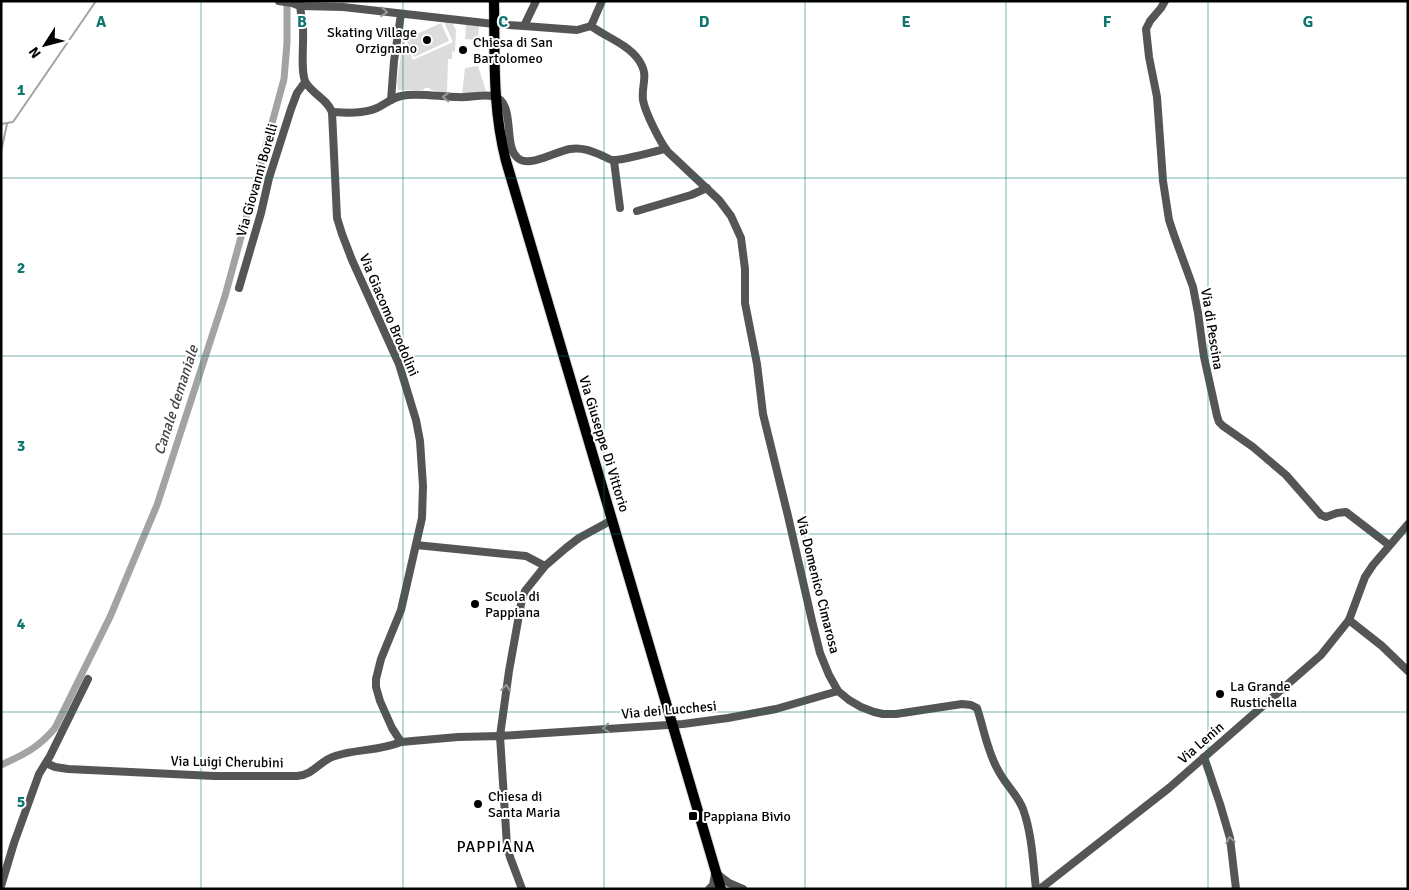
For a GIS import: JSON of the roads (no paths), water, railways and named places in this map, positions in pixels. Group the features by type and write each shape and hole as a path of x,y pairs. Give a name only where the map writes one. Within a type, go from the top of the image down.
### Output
{"main road":[{"name":"Via Giuseppe Di Vittorio","path":"494,1 495,96 498,125 506,161 721,889"}],"street":[{"path":"279,1 494,24 576,30 591,26 602,1"},
{"path":"524,26 536,1"},
{"name":"Via di Pescina","path":"1165,2 1146,29 1149,57 1158,97 1163,181 1174,235 1193,286 1204,357 1219,422 1281,470 1320,515 1326,517 1337,512 1346,512 1389,545"},
{"path":"297,3 303,30 305,82 325,101 332,112 356,114 376,108 401,96 495,96 505,106 514,152 520,160 534,160 568,149 579,148 614,161 665,148"},
{"path":"392,100 394,61 400,14"},
{"name":"Via Domenico Cimarosa","path":"591,26 630,51 642,65 646,74 643,92 644,103 665,148 725,206 741,238 745,269 745,303 757,364 763,414 820,652 829,675 838,691 849,700 874,712 896,714 962,704 977,708 993,761 1002,778 1017,796 1023,810 1032,850 1036,889"},
{"name":"Via Giovanni Borelli","path":"239,288 274,161 297,93 305,82"},
{"name":"Via Giacomo Brodolini","path":"332,112 337,218 349,253 399,364 420,440 424,508 400,610 380,659 376,679 380,702 400,742"},
{"path":"614,161 620,208"},
{"path":"637,211 691,195 707,188"},
{"path":"522,889 507,846 500,736 521,604 525,590 545,566 580,538 612,520"},
{"name":"Via Lenin","path":"1040,889 1140,811 1309,666 1327,648 1349,620 1365,577 1389,545 1408,524"},
{"path":"416,546 526,556 545,566"},
{"path":"1349,620 1382,646 1408,671"},
{"path":"1,886 14,843 39,774 88,679"},
{"name":"Via dei Lucchesi","path":"500,736 692,723 776,709 838,691"},
{"path":"400,742 458,737 500,736"},
{"name":"Via Luigi Cherubini","path":"46,763 68,769 214,776 301,776 309,773 333,756 385,748 400,742"},
{"path":"1204,757 1230,838 1236,889"},
{"path":"710,889 716,872 729,883 743,889"}],"waterway":[{"path":"1,124 13,122 96,1"},
{"name":"Canale demaniale","path":"1,765 31,750 55,728 110,617 157,505 225,296 284,79 287,43 287,1"},
{"path":"1,152 7,124"}],"place":[{"name":"Skating Village Orzignano","path":"427,40"},
{"name":"Chiesa di San Bartolomeo","path":"463,50"},
{"name":"Scuola di Pappiana","path":"475,604"},
{"name":"La Grande Rustichella","path":"1220,694"},
{"name":"Chiesa di Santa Maria","path":"478,804"},
{"name":"Pappiana Bivio","path":"693,816"}],"district":[{"name":"PAPPIANA","path":"496,847"}]}
